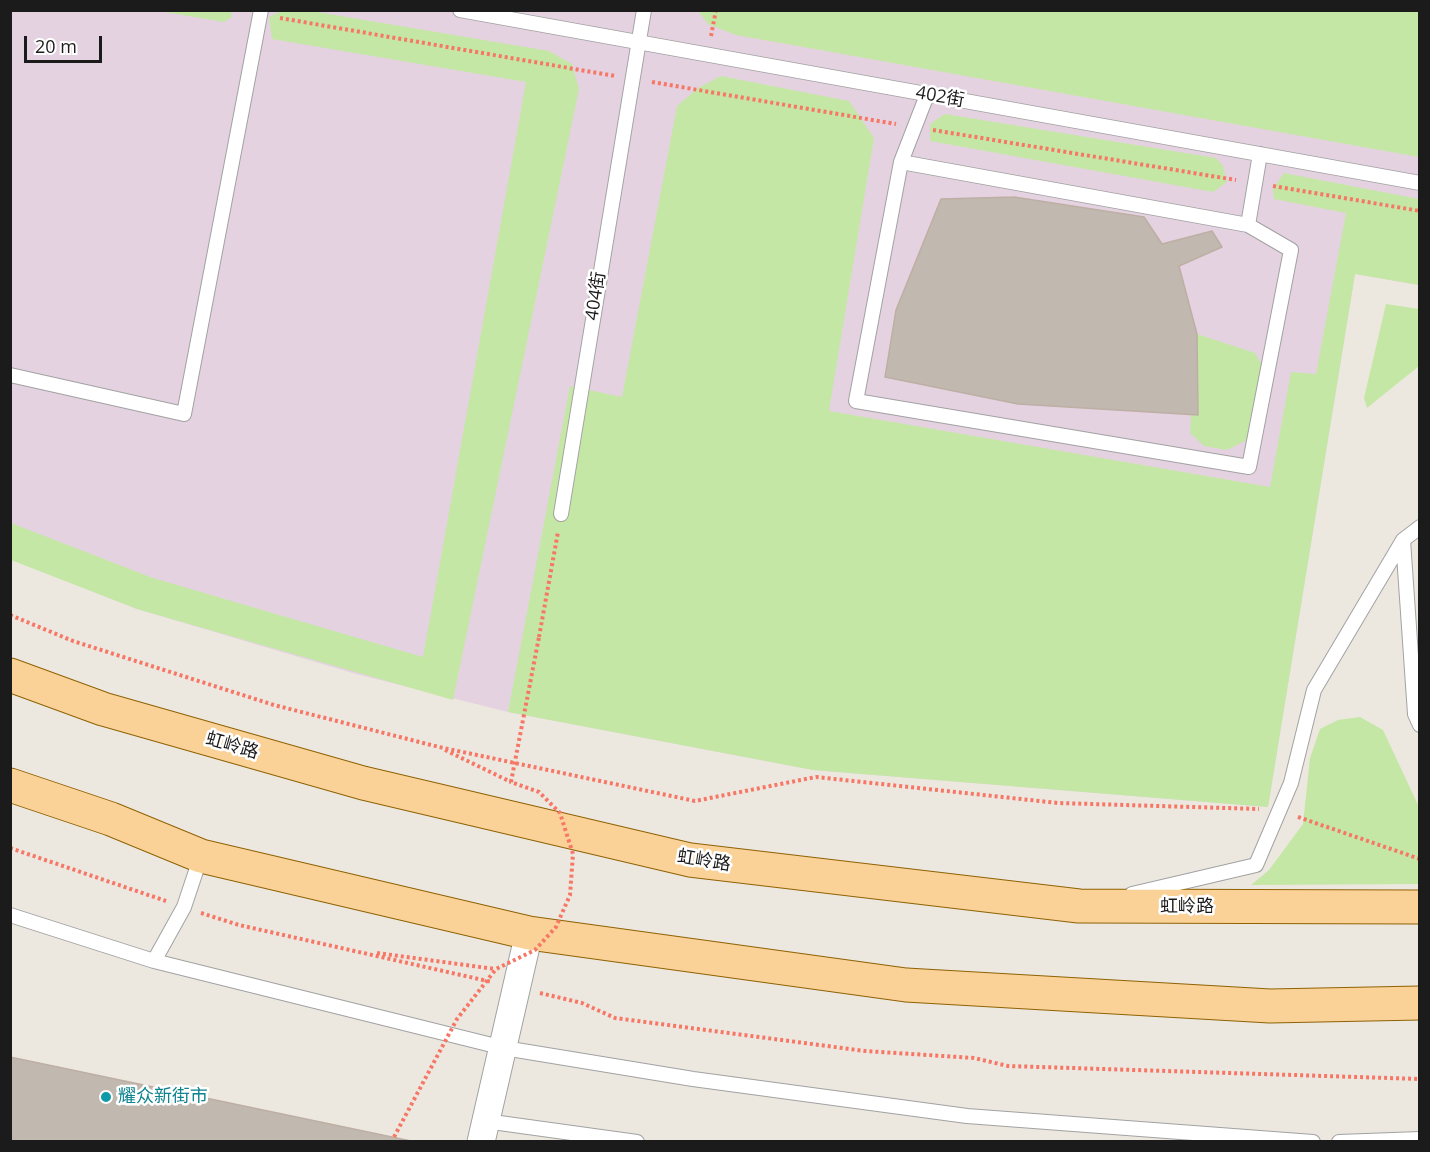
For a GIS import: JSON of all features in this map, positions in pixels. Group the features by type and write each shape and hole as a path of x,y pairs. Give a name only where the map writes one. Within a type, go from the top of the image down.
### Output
{"main road":[{"name":"虹岭路","path":"10,675 103,709 363,783 690,860 1079,906 1419,907"},
{"path":"10,785 111,819 201,856 529,933 906,986 1270,1006 1419,1004"}],"street":[{"path":"483,1131 504,1048 506,978 529,933"}],"lane":[{"name":"402街","path":"460,10 1419,183"},
{"name":"404街","path":"561,514 644,10"},
{"path":"10,375 184,414 261,12"},
{"path":"901,162 1248,225 1291,250 1249,467 856,402 901,162 927,95"},
{"path":"1248,225 1260,154"},
{"path":"1079,906 1257,865 1291,783 1314,690 1403,540 1419,526"},
{"path":"1403,540 1414,714 1419,725"},
{"path":"154,961 184,907 201,856"},
{"path":"10,915 154,961 504,1048 693,1079 967,1116 1313,1142"},
{"path":"483,1131 637,1142"},
{"path":"1339,1142 1419,1139"}],"path":[{"path":"707,54 716,10"},
{"path":"261,12 632,79 1419,211"},
{"path":"511,782 561,514"},
{"path":"10,615 73,641 274,705 439,747 695,801 816,777 1058,803 1280,810 1419,859"},
{"path":"393,1137 457,1019 536,950 556,927 570,896 573,854 560,813 539,792 511,782 439,747"},
{"path":"10,848 239,925 506,978 582,1003 615,1018 865,1051 974,1058 1008,1066 1419,1078"},
{"path":"353,949 506,978"}],"shaded area":[{"path":"10,11 1419,11 1419,285 1355,274 1268,807 813,770 508,712 356,674 137,609 11,559"}],"green space":[{"path":"283,10 311,11 549,51 572,64 579,89 453,700 137,609 11,560 11,523 153,578 423,657 526,82 272,39 269,17"},
{"path":"159,11 231,11 232,17 224,22"},
{"path":"698,11 1419,11 1419,157 736,35 708,24"},
{"path":"721,76 849,101 874,138 829,411 1270,487 1291,372 1316,374 1346,213 1274,199 1273,189 1284,173 1419,199 1419,285 1355,274 1268,807 813,770 508,712 570,386 622,397 677,106 698,88"},
{"path":"945,114 1216,158 1223,166 1227,182 1213,192 930,141 930,124"},
{"path":"1386,304 1419,309 1419,366 1367,408 1364,398"},
{"path":"1197,334 1255,353 1266,372 1259,422 1247,440 1227,450 1204,446 1190,433 1191,415 1198,415"},
{"path":"1360,717 1383,730 1419,807 1419,884 1251,885 1269,870 1303,824 1310,758 1320,729 1338,720"}],"building":[{"path":"1014,197 1144,217 1162,244 1212,231 1222,247 1179,266 1197,334 1198,415 1018,404 885,377 896,310 941,199"},
{"name":"耀众新街市","path":"10,1057 411,1141 412,1142 10,1142"}],"place":[{"name":"耀众新街市","path":"106,1097"}]}
